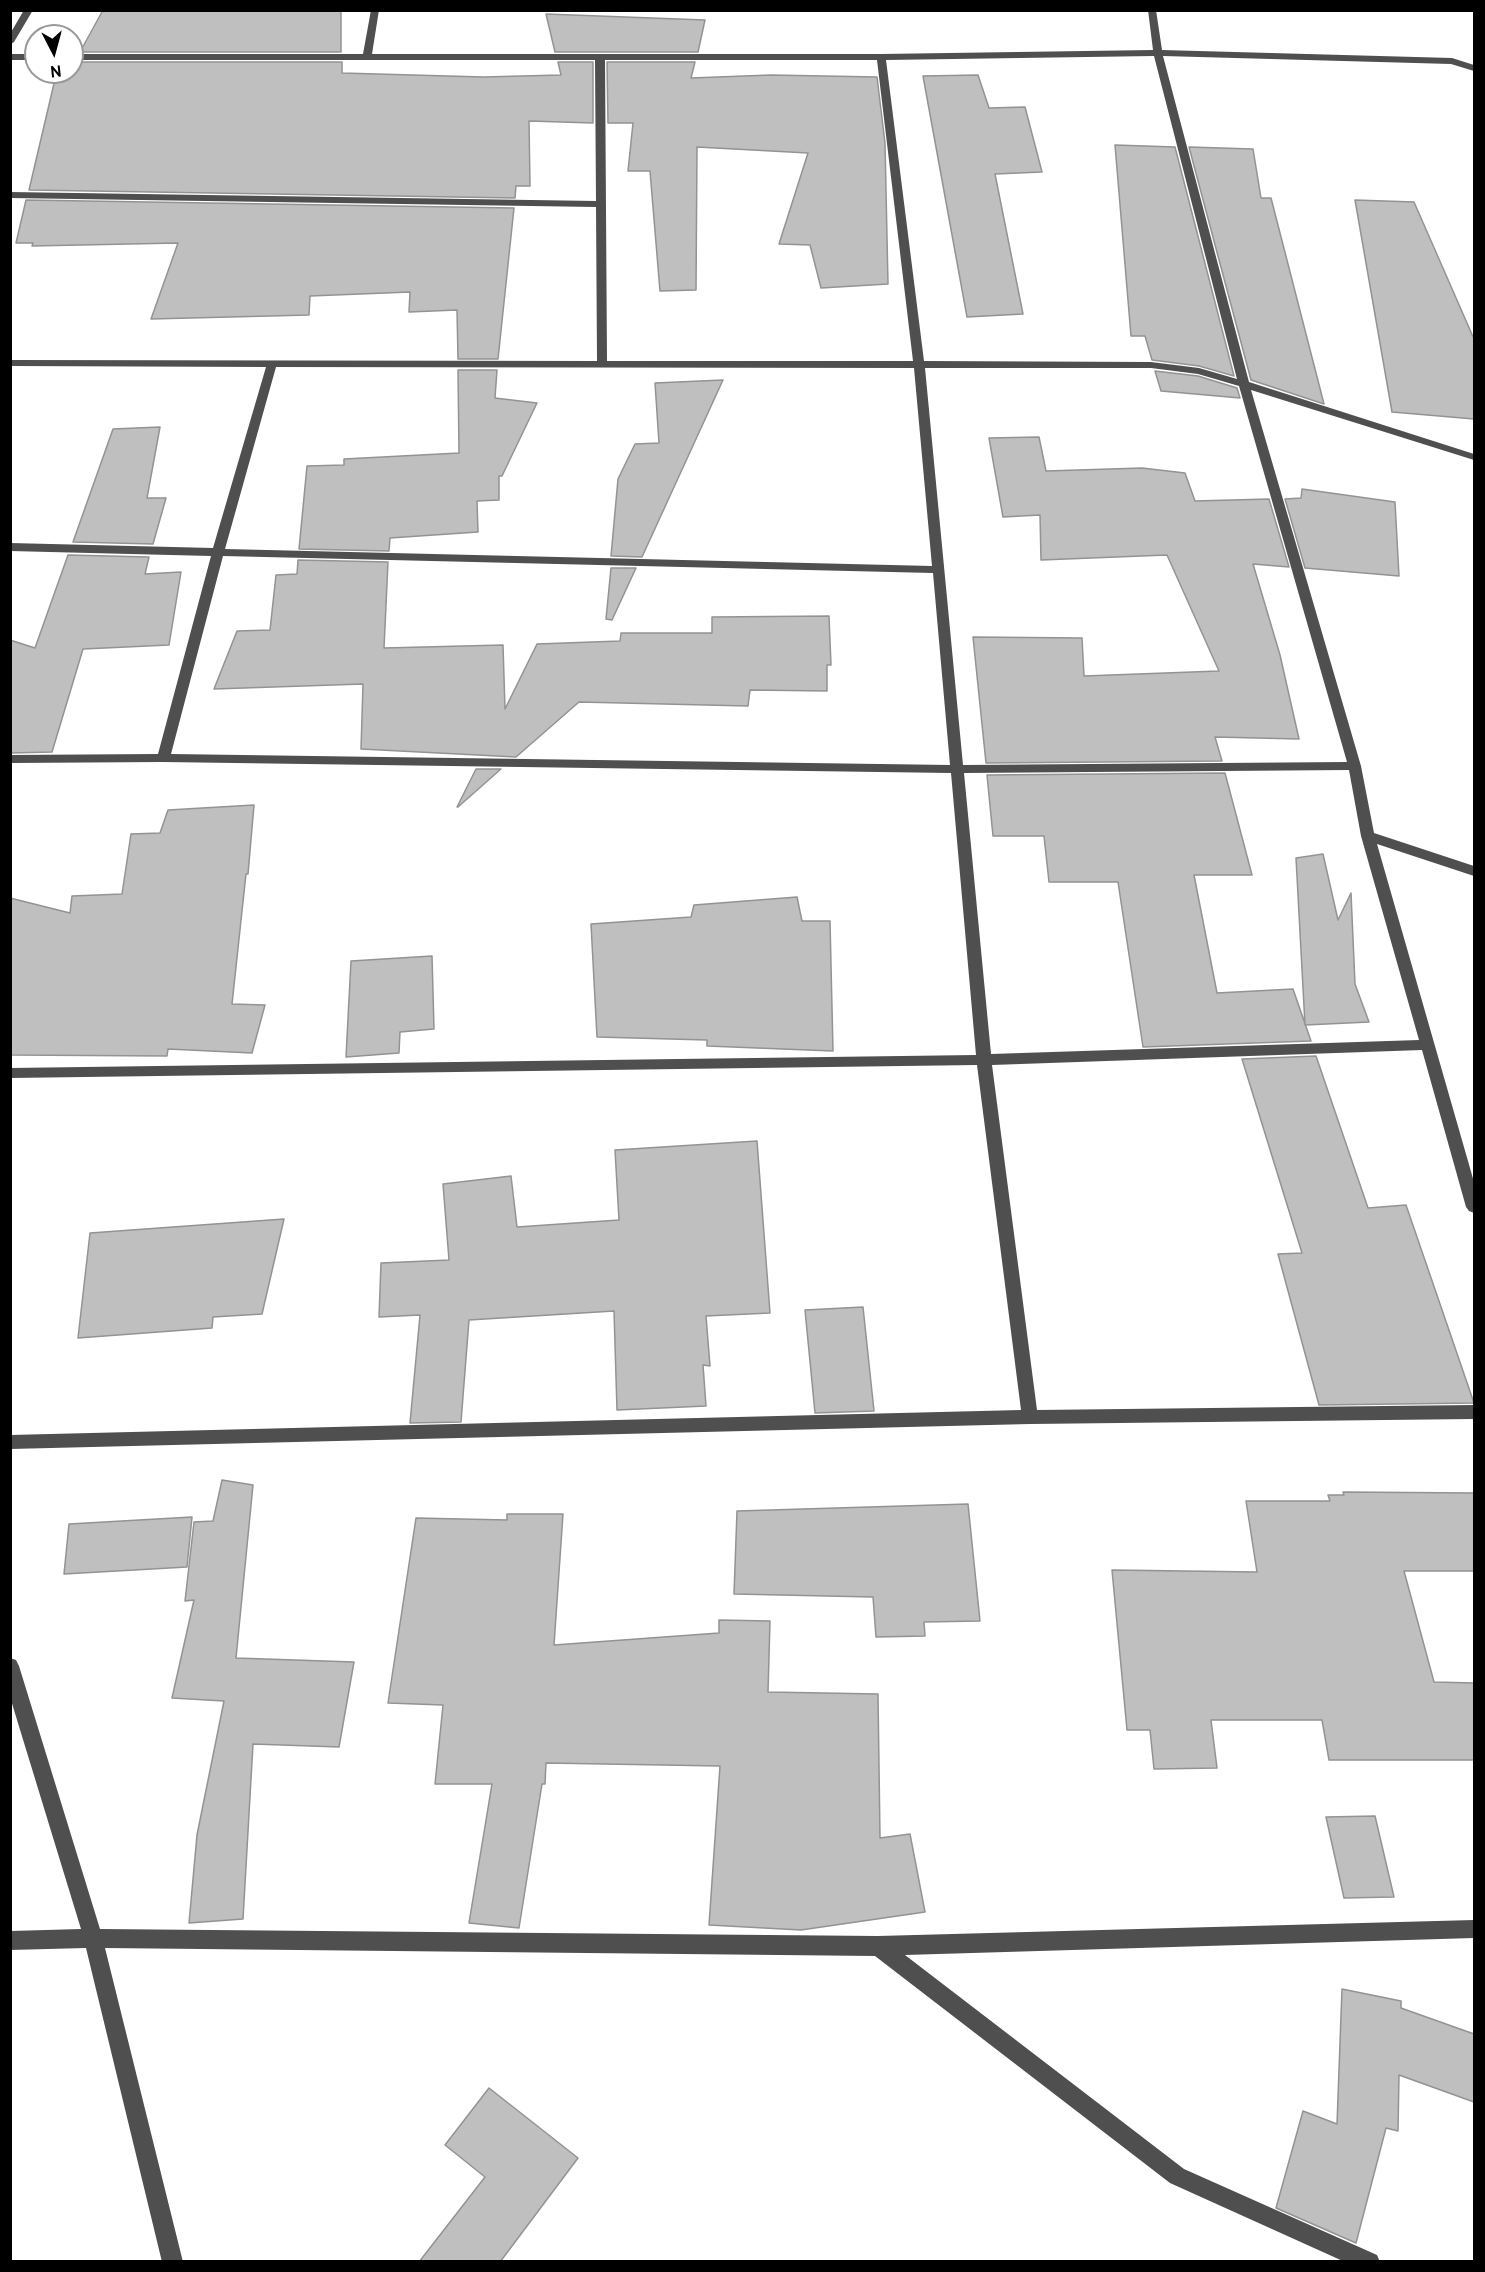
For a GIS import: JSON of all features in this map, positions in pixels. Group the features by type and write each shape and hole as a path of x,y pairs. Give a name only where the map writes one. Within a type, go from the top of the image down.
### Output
{"street":[{"path":"10,42 29,10"},
{"path":"367,56 375,10"},
{"path":"1152,10 1158,53 1244,384 1355,766 1368,836 1474,1207"},
{"path":"84,57 882,57 1158,53 1452,61 1474,68"},
{"path":"600,56 602,364"},
{"path":"882,57 920,364 984,1060 1030,1417"},
{"path":"10,195 602,204"},
{"path":"10,363 1151,365 1199,371 1474,458"},
{"path":"163,758 218,551 272,363"},
{"path":"10,547 938,570"},
{"path":"10,759 163,758 958,769 1355,766"},
{"path":"1368,836 1474,871"},
{"path":"10,1073 984,1060 1428,1045"},
{"path":"10,1442 1030,1417 1474,1412"},
{"path":"10,1666 93,1938 173,2262"},
{"path":"10,1941 93,1938 878,1946 1474,1929"},
{"path":"878,1946 1177,2176 1370,2262"}],"building":[{"path":"103,10 341,10 341,52 84,52 84,45"},
{"path":"546,14 705,20 698,52 555,52"},
{"path":"84,62 342,62 342,73 483,77 561,75 558,62 593,62 593,123 529,121 530,186 516,186 515,198 29,190 54,84 84,84"},
{"path":"607,62 695,62 691,78 771,75 877,77 885,143 888,284 821,288 810,245 779,244 808,153 697,147 696,290 660,291 650,171 628,171 633,123 608,123"},
{"path":"978,75 989,108 1025,107 1042,172 995,174 1023,314 967,317 923,76"},
{"path":"1115,145 1175,147 1234,376 1199,366 1152,360 1145,336 1131,336"},
{"path":"1189,147 1253,149 1261,198 1271,198 1324,404 1251,380"},
{"path":"26,200 514,208 498,359 458,359 457,310 409,312 410,292 310,296 309,315 151,319 178,243 32,246 33,243 16,243"},
{"path":"1355,200 1414,202 1474,339 1474,419 1392,412"},
{"path":"458,370 497,370 495,398 537,403 502,476 499,476 499,500 477,501 478,532 390,538 389,551 299,549 307,466 344,465 344,459 459,453"},
{"path":"1155,371 1198,376 1237,388 1240,398 1161,391"},
{"path":"723,380 642,557 611,556 618,479 635,444 659,443 655,383"},
{"path":"160,427 147,498 166,498 153,544 73,542 113,429"},
{"path":"1039,437 1046,471 1142,468 1185,473 1195,501 1269,499 1289,567 1253,564 1280,655 1299,739 1215,737 1222,761 986,763 973,637 1082,638 1084,676 1219,671 1167,555 1041,560 1040,515 1003,517 989,438"},
{"path":"1302,489 1395,502 1399,576 1305,568 1285,499 1301,498"},
{"path":"68,555 149,557 145,574 181,572 169,645 83,649 52,752 10,753 10,640 35,648"},
{"path":"298,560 388,562 384,648 503,645 505,709 537,644 620,641 621,633 712,633 712,617 829,616 831,665 827,665 827,691 750,690 748,706 579,702 516,757 361,749 363,684 214,689 237,631 270,630 276,575 297,574"},
{"path":"611,568 636,568 612,620 606,619"},
{"path":"476,769 501,769 457,807"},
{"path":"1225,773 1252,875 1194,875 1217,993 1293,989 1311,1041 1143,1047 1118,882 1049,882 1044,836 993,836 987,775"},
{"path":"254,805 232,1004 265,1005 252,1053 168,1049 167,1056 10,1055 10,898 70,913 72,896 122,894 131,834 160,833 168,810"},
{"path":"1323,854 1338,920 1351,893 1355,984 1369,1022 1305,1025 1296,858"},
{"path":"797,897 802,921 830,921 833,1051 707,1046 707,1040 597,1037 591,924 691,917 694,905"},
{"path":"432,956 434,1029 400,1032 399,1053 346,1057 351,961"},
{"path":"1316,1056 1368,1208 1406,1205 1474,1403 1319,1405 1278,1254 1302,1253 1242,1059"},
{"path":"757,1141 770,1313 706,1316 710,1366 703,1365 706,1406 617,1410 614,1311 469,1320 461,1422 410,1423 420,1315 379,1317 381,1263 449,1260 443,1184 511,1176 517,1227 619,1220 615,1150"},
{"path":"284,1219 262,1314 213,1317 212,1328 78,1338 90,1233"},
{"path":"863,1307 874,1411 815,1413 805,1310"},
{"path":"222,1480 253,1485 236,1658 354,1662 339,1747 253,1744 243,1919 189,1923 197,1835 224,1701 172,1698 194,1600 185,1601 194,1522 213,1521"},
{"path":"1343,1492 1474,1493 1474,1571 1404,1571 1434,1682 1474,1683 1474,1760 1329,1760 1322,1720 1211,1720 1217,1768 1154,1769 1150,1730 1127,1730 1112,1570 1257,1572 1246,1501 1330,1501 1328,1495 1344,1495"},
{"path":"968,1504 980,1621 924,1622 925,1636 876,1637 873,1597 734,1594 737,1511"},
{"path":"507,1514 563,1514 554,1645 719,1633 719,1620 770,1621 768,1692 878,1694 880,1838 910,1834 925,1912 801,1930 709,1925 720,1766 546,1763 545,1784 542,1784 519,1928 469,1923 492,1784 435,1784 443,1705 388,1703 416,1518 507,1520"},
{"path":"192,1517 187,1567 64,1574 69,1524"},
{"path":"1375,1816 1394,1897 1344,1898 1326,1817"},
{"path":"1342,1989 1401,2001 1401,2008 1474,2034 1474,2102 1399,2075 1398,2131 1386,2128 1356,2243 1276,2208 1303,2111 1337,2124"},
{"path":"489,2088 578,2158 500,2262 419,2262 485,2177 445,2145"}]}
